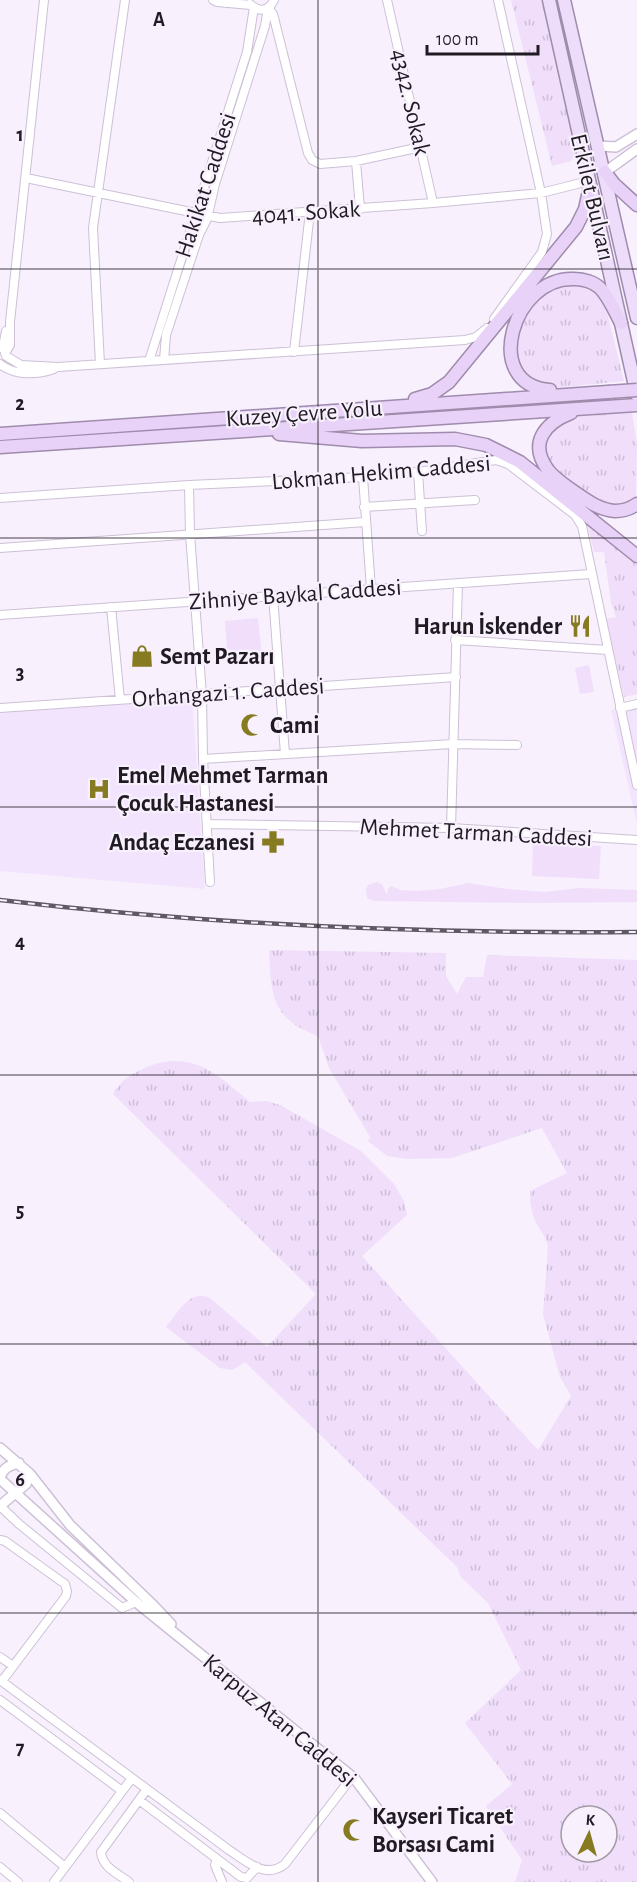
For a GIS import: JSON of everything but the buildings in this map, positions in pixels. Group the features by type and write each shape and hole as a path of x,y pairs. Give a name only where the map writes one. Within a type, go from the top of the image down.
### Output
{"highway":[{"path":"605,172 614,184 637,205"},
{"path":"308,412 338,405 416,399 444,387 479,348 570,235 585,208 590,183"},
{"path":"585,393 538,389 521,378 513,363 511,351 513,331 520,312 531,297 546,286 558,281 576,279 587,281 601,289 621,323"},
{"name":"Kuzey Çevre Yolu","path":"0,434 637,390"},
{"name":"Kuzey Çevre Yolu","path":"0,447 637,405"},
{"path":"582,409 557,418 544,430 540,447 544,464 557,479 595,505 618,511 626,510 637,504"},
{"path":"254,430 337,440 455,439 486,445 520,462 637,556"}],"main road":[{"name":"Erkilet Bulvarı","path":"549,0 637,395"},
{"name":"Erkilet Bulvarı","path":"564,0 637,318"}],"street":[{"path":"44,0 10,322 10,345 3,351 0,364 11,371 21,373 58,367"},
{"path":"100,364 93,228 125,0"},
{"path":"213,0 217,3 251,4 261,10 273,3"},
{"name":"4342. Sokak","path":"387,0 433,203"},
{"path":"3,351 21,365 58,367 460,341 481,334 545,247 548,234 498,0"},
{"path":"273,3 273,14 310,158 320,164 356,161 422,147"},
{"name":"Hakikat Caddesi","path":"164,360 166,335 199,235 208,215 215,184 273,3"},
{"name":"Hakikat Caddesi","path":"149,361 247,52 251,4"},
{"path":"598,146 616,147 637,134"},
{"path":"605,172 637,149"},
{"path":"356,161 360,208"},
{"name":"4041. Sokak","path":"26,178 220,218 541,193 590,183"},
{"path":"294,352 310,212"},
{"name":"Lokman Hekim Caddesi","path":"0,498 189,485 363,477 418,472 496,460 508,464 578,519 584,530 591,574 637,785"},
{"path":"418,472 422,531"},
{"path":"363,477 370,589"},
{"path":"189,485 190,534 202,695 210,882"},
{"path":"364,507 475,500"},
{"path":"0,548 365,522"},
{"name":"Zihniye Baykal Caddesi","path":"0,615 591,574"},
{"path":"451,828 458,583"},
{"path":"273,596 285,754"},
{"path":"111,607 120,700"},
{"path":"455,640 608,650"},
{"name":"Orhangazi 1. Caddesi","path":"0,708 456,677"},
{"path":"620,708 637,704"},
{"path":"203,759 453,744 517,745"},
{"name":"Mehmet Tarman Caddesi","path":"207,824 451,828 637,840"},
{"path":"0,1448 19,1463"},
{"path":"0,1478 9,1465 19,1463"},
{"name":"Karpuz Atan Caddesi","path":"19,1463 70,1525 154,1606 190,1646"},
{"path":"30,1474 26,1484 0,1506 122,1608 136,1602"},
{"name":"Karpuz Atan Caddesi","path":"0,1478 136,1602 351,1777 376,1805 432,1882"},
{"path":"0,1540 5,1541 65,1584 67,1588 66,1596 1,1680 229,1850 262,1870 274,1871 285,1864 351,1777"},
{"path":"0,1657 13,1666"},
{"path":"0,1700 122,1791"},
{"path":"54,1882 132,1778"},
{"path":"129,1882 106,1865 101,1852 147,1789"},
{"path":"139,1800 243,1878 248,1877 256,1867"},
{"path":"0,1813 65,1867"},
{"path":"217,1859 215,1865 222,1882"},
{"path":"0,1867 18,1882"}],"shaded area":[{"name":"Emel Mehmet Tarman Çocuk Hastanesi","path":"192,695 205,889 0,871 0,708"},
{"path":"637,705 637,824 611,710"}],"green space":[{"path":"511,0 542,0 576,153 571,161 552,166"},
{"path":"580,283 596,291 605,304 624,381 548,387 523,374 514,349 523,313 551,288"},
{"path":"632,413 637,445 636,500 613,508 574,488 547,462 544,442 557,421 581,416"},
{"path":"587,523 637,561 637,694 624,697 606,619 616,617 611,603 604,552 594,552"},
{"path":"631,616 637,644 614,649 608,621"},
{"path":"258,618 262,658 228,661 225,621"},
{"path":"589,665 594,692 580,694 575,668"},
{"path":"533,843 601,846 599,879 532,876"},
{"path":"377,882 382,884 387,895 391,886 401,890 417,891 468,883 545,892 579,888 637,890 637,902 374,901 367,898 366,889 368,885"},
{"path":"269,950 446,953 446,976 457,994 466,977 483,977 487,955 637,960 637,1882 515,1882 522,1860 486,1806 512,1784 465,1723 521,1670 488,1603 461,1577 457,1567 245,1362 232,1370 220,1368 166,1327 179,1309 190,1299 203,1296 210,1298 267,1347 316,1294 113,1094 123,1081 135,1073 161,1063 176,1061 203,1067 227,1082 250,1102 266,1101 280,1105 361,1151 394,1184 404,1201 407,1215 362,1256 538,1450 571,1396 560,1377 543,1314 548,1246 533,1216 530,1195 530,1191 567,1173 542,1128 452,1158 408,1159 387,1156 368,1141 370,1137 329,1068 318,1036 291,1022 282,1013 273,992"}],"railway":[{"path":"0,900 238,922 398,929 637,932"}],"place":[{"name":"Harun İskender","path":"580,626"},
{"name":"Semt Pazarı","path":"142,656"},
{"name":"Cami","path":"252,725"},
{"name":"Emel Mehmet Tarman Çocuk Hastanesi","path":"99,789"},
{"name":"Andaç Eczanesi","path":"273,842"},
{"name":"Kayseri Ticaret Borsası Cami","path":"354,1830"}]}
